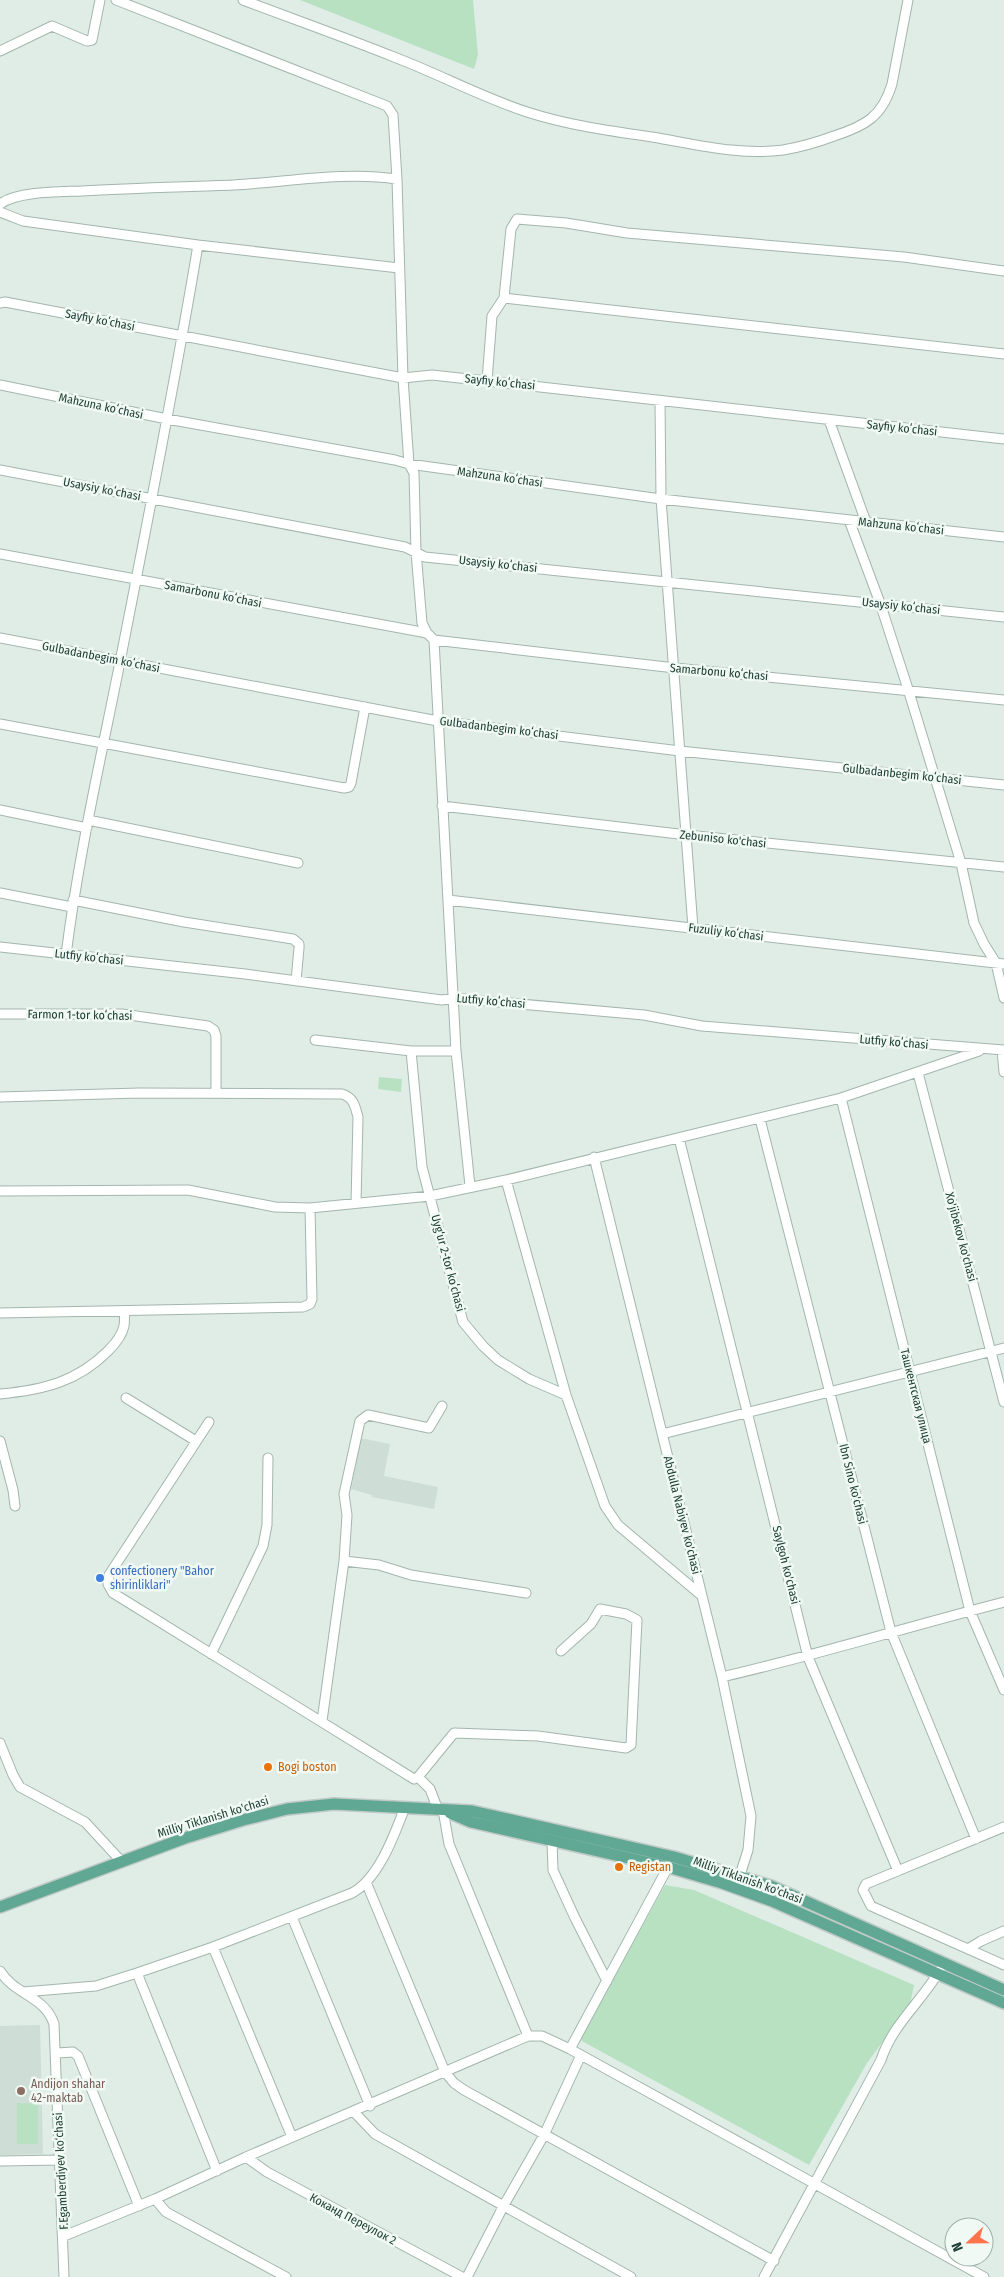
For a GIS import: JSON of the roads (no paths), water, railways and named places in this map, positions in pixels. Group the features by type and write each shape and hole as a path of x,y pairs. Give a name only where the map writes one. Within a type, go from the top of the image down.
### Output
{"main road":[{"name":"Milliy Tiklanish ko'chasi","path":"0,1907 185,1838 287,1809 334,1804 405,1806 472,1811 674,1857 740,1875 771,1886 1004,2002"},
{"name":"Milliy Tiklanish ko'chasi","path":"441,1810 471,1822 668,1867 722,1883 772,1901 941,1969 1004,1990"}],"street":[{"path":"0,51 52,26 87,41 92,40 100,0"},
{"path":"116,0 387,106 393,115 397,179 403,378 409,464 414,473 416,552 422,624 434,640 456,1052 470,1186"},
{"path":"242,0 396,57 467,89 527,112 577,125 632,134 729,149 768,151 784,150 822,140 860,126 877,115 888,97 892,84 908,0"},
{"path":"0,204 14,198 54,193 233,185 333,177 380,176 397,179"},
{"path":"0,212 23,222 198,245 399,268"},
{"path":"487,381 492,316 504,298 511,229 514,221 522,218 627,232 904,257 1004,271"},
{"path":"66,955 73,903 183,336 198,245"},
{"path":"504,298 1004,354"},
{"name":"Sayfiy koʻchasi","path":"0,303 6,302 403,378 432,375 1004,439"},
{"name":"Mahzuna koʻchasi","path":"0,385 166,419 409,464 661,498 1004,537"},
{"path":"660,401 661,498 693,928"},
{"path":"829,420 866,522"},
{"name":"Usaysiy koʻchasi","path":"0,470 405,547 425,556 1004,617"},
{"path":"850,520 908,689 961,863 974,924 981,940 1000,963 1004,998"},
{"name":"Samarbonu koʻchasi","path":"0,554 427,633"},
{"name":"Gulbadanbegim koʻchasi","path":"0,638 438,721 680,751 1004,784"},
{"name":"Samarbonu koʻchasi","path":"434,640 675,668 908,689 1004,700"},
{"path":"0,724 344,788 349,787 351,783 365,707"},
{"name":"Zebuniso ko'chasi","path":"442,806 687,835 1004,868"},
{"path":"0,810 88,824 298,863"},
{"path":"0,893 293,939 299,944 296,981"},
{"name":"Fuzuliy koʻchasi","path":"448,900 1000,963"},
{"name":"Lutfiy koʻchasi","path":"0,947 442,1000 453,998 644,1016 702,1026 984,1050"},
{"name":"Farmon 1-tor koʻchasi","path":"0,1014 122,1014 208,1026 214,1030 216,1036 216,1093"},
{"path":"315,1040 411,1051 456,1052"},
{"path":"0,1190 188,1190 275,1207 310,1208 430,1196 470,1186 506,1180 840,1098 984,1050 1003,1050 1004,1072"},
{"name":"Uyg‘ur 2-tor koʻchasi","path":"411,1051 422,1167 463,1322 483,1346 498,1360 529,1379 566,1395"},
{"name":"Xo'jibekov ko'chasi","path":"918,1073 1004,1402"},
{"path":"0,1097 216,1093 342,1094 349,1096 358,1117 356,1203"},
{"name":"Ташкентская улица","path":"840,1098 970,1611 1004,1690"},
{"name":"Ibn Sino ko'chasi","path":"760,1119 891,1632 976,1838"},
{"name":"Saylgoh ko'chasi","path":"679,1138 808,1657 898,1870"},
{"name":"Abdulla Nabiyev ko'chasi","path":"594,1157 722,1677 750,1816 748,1850 740,1875"},
{"path":"506,1180 566,1395 605,1506 618,1525 701,1595"},
{"path":"0,1313 299,1308 307,1306 312,1299 310,1208"},
{"path":"0,1394 23,1392 62,1382 92,1367 117,1342 124,1326 125,1310"},
{"path":"662,1434 1004,1348"},
{"path":"126,1398 196,1441"},
{"path":"322,1721 344,1561 347,1515 344,1494 360,1420 368,1415 429,1428 442,1406"},
{"path":"209,1422 109,1575 108,1584 113,1593 322,1721 409,1778 414,1779 418,1777 454,1733 538,1736 626,1748 631,1745 636,1620 626,1614 600,1610 591,1624 561,1651"},
{"path":"0,1442 14,1490 15,1506"},
{"path":"211,1654 263,1546 267,1525 268,1458"},
{"path":"344,1561 379,1565 410,1575 526,1593"},
{"path":"722,1677 808,1657 891,1632 1004,1602"},
{"path":"0,1743 12,1775 20,1787 86,1822 122,1862"},
{"path":"418,1777 430,1789 441,1810 449,1844 528,2036"},
{"path":"23,1992 96,1986 213,1948 352,1893 366,1882 391,1844 405,1806"},
{"path":"1004,1827 866,1884 864,1894 871,1906 1004,1965"},
{"path":"552,1840 553,1870 575,1918 608,1981"},
{"path":"570,2048 608,1981 668,1867"},
{"path":"366,1882 445,2072 454,2083 774,2261"},
{"path":"292,1917 370,2106"},
{"path":"968,1949 980,1941 1004,1931"},
{"path":"213,1948 292,2138"},
{"path":"764,2277 815,2186 881,2060 888,2041 941,1969"},
{"name":"F.Egamberdiyev kо‘chasi","path":"0,1970 10,1984 45,2006 54,2024 64,2236 64,2277"},
{"path":"137,1973 217,2171"},
{"path":"64,2236 139,2206 246,2157 370,2106 528,2036 542,2036 570,2048 815,2186 984,2277"},
{"path":"56,2053 73,2052 78,2056 139,2206"},
{"path":"467,2277 504,2205 544,2134 581,2055"},
{"path":"354,2112 375,2134 631,2277"},
{"name":"Коканд Πереулок 2","path":"246,2157 267,2172 462,2277"},
{"path":"0,2161 60,2160"},
{"path":"155,2199 166,2212 286,2277"}],"place":[{"name":"confectionery \"Bahor shirinliklari\"","path":"100,1578"},
{"name":"Bogi boston","path":"268,1767"},
{"name":"Registan","path":"619,1867"},
{"name":"Andijon shahar 42-maktab","path":"21,2091"}]}
